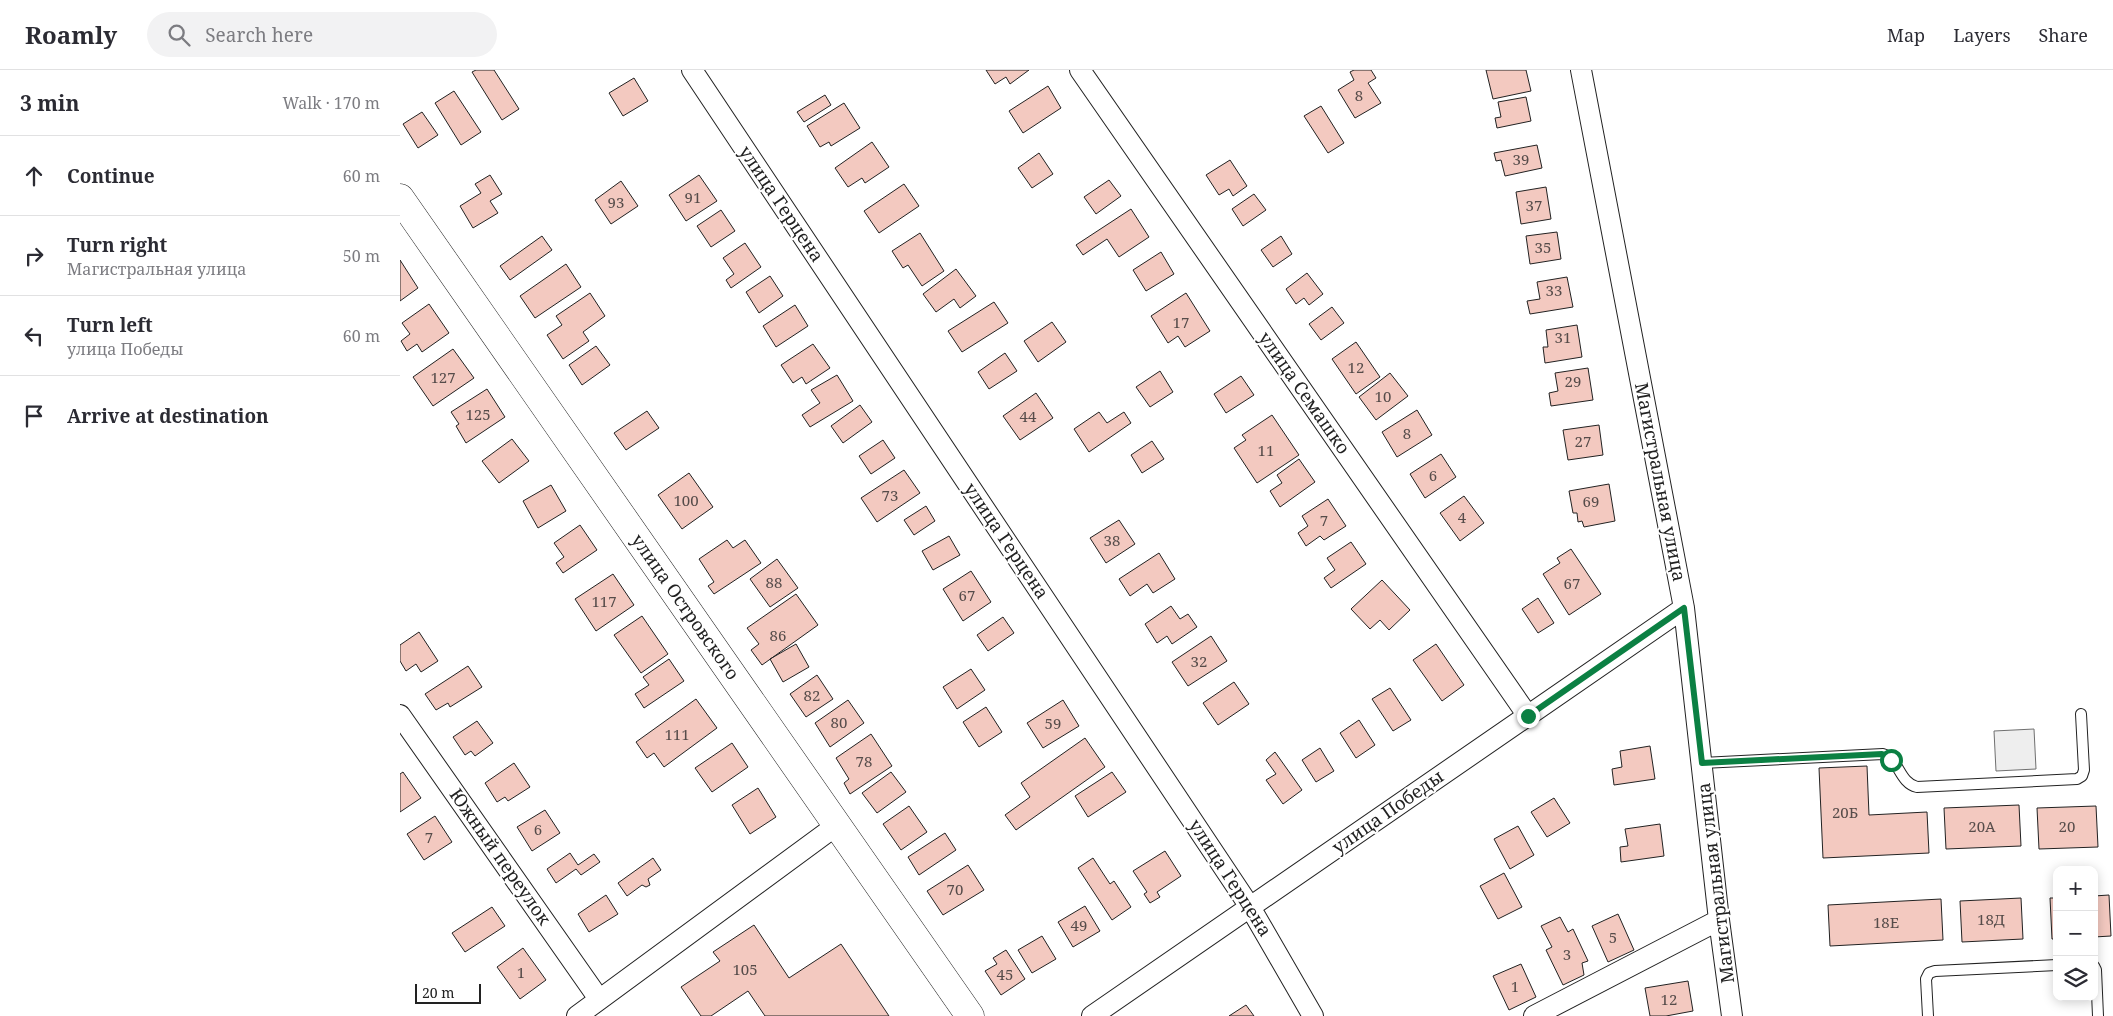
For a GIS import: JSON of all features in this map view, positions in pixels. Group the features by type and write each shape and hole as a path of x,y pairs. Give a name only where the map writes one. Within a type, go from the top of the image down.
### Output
{"main road":[{"name":"улица Островского","path":"400,198 970,1016"}],"street":[{"name":"улица Герцена","path":"692,70 1250,906 1312,1016"},
{"name":"улица Семашко","path":"1080,70 1528,716"},
{"name":"Магистральная улица","path":"1581,70 1684,608 1719,920 1732,1016"},
{"name":"улица Победы","path":"1092,1016 1684,608"},
{"name":"Южный переулок","path":"400,715 599,999"},
{"path":"576,1016 837,825"},
{"path":"1534,1016 1719,920"}],"lane":[{"path":"1702,763 1882,754 1888,756 1904,780 1910,785 1917,786 2077,779 2082,776 2084,770 2081,714"},
{"path":"1928,1016 1926,979 1929,973 1935,970 2053,965"},
{"path":"2097,1001 2098,1016"}],"shaded area":[{"path":"2034,729 2036,769 1996,771 1994,731"}],"building":[{"path":"476,70 494,70 519,109 502,120 472,72"},
{"path":"986,70 1029,70 1010,84 1006,77 995,84"},
{"path":"1354,70 1371,70 1376,78 1368,83 1381,103 1355,118 1338,90 1354,80 1350,72"},
{"path":"1486,70 1526,70 1531,91 1493,99"},
{"path":"634,78 648,101 623,116 609,93"},
{"path":"1048,86 1061,108 1023,133 1009,111"},
{"path":"454,91 481,132 461,145 435,103"},
{"path":"825,95 831,105 804,122 797,112"},
{"path":"1526,97 1531,121 1497,128 1495,118 1501,117 1498,102"},
{"path":"844,103 860,128 831,146 829,142 820,147 807,126"},
{"path":"1321,106 1344,143 1328,153 1304,116"},
{"path":"422,112 438,135 418,148 403,124"},
{"path":"872,142 889,167 865,183 862,178 848,187 835,168"},
{"path":"1537,145 1542,168 1505,176 1501,160 1496,161 1494,153"},
{"path":"1039,153 1053,174 1032,188 1018,168"},
{"path":"1230,160 1247,186 1233,196 1229,189 1219,195 1206,175"},
{"path":"490,175 502,194 490,201 498,213 473,228 460,206 481,193 475,184"},
{"path":"699,175 717,201 686,221 669,195"},
{"path":"1109,180 1121,196 1096,214 1084,197"},
{"path":"621,181 638,206 611,224 595,200"},
{"path":"904,184 919,206 879,233 864,211"},
{"path":"1546,187 1551,219 1521,224 1516,192"},
{"path":"1254,194 1266,210 1243,226 1232,209"},
{"path":"1131,209 1149,237 1119,257 1107,239 1083,255 1076,245"},
{"path":"721,210 735,231 711,247 697,226"},
{"path":"1557,232 1561,259 1530,264 1526,236"},
{"path":"920,233 944,271 922,286 908,265 903,268 892,251"},
{"path":"542,236 552,250 510,280 500,266"},
{"path":"1281,236 1292,254 1273,267 1261,250"},
{"path":"745,243 761,267 731,288 726,280 734,274 723,258"},
{"path":"1161,252 1174,274 1146,291 1133,270"},
{"path":"400,260 418,288 400,301"},
{"path":"566,264 581,287 535,318 520,296"},
{"path":"956,269 976,296 960,308 954,299 936,312 923,294"},
{"path":"1307,273 1323,294 1309,305 1304,298 1296,304 1286,289"},
{"path":"770,276 783,296 759,313 746,292"},
{"path":"1567,277 1573,307 1530,314 1527,301 1540,299 1537,282"},
{"path":"590,293 605,316 583,332 589,341 563,359 547,335 562,325 556,316"},
{"path":"1186,293 1210,331 1185,347 1178,336 1168,343 1151,316"},
{"path":"994,302 1008,323 962,352 948,331"},
{"path":"429,304 449,333 422,352 417,344 407,351 401,341 410,334 402,323"},
{"path":"795,305 808,326 776,347 763,326"},
{"path":"1332,307 1344,323 1321,340 1309,324"},
{"path":"1052,322 1066,342 1038,362 1024,341"},
{"path":"1577,325 1582,357 1545,363 1543,347 1548,347 1546,330"},
{"path":"1356,342 1380,377 1356,394 1332,359"},
{"path":"813,344 830,368 806,384 802,377 793,383 781,365"},
{"path":"596,346 610,365 582,385 569,365"},
{"path":"453,349 474,378 433,406 413,377"},
{"path":"1005,353 1017,371 989,389 978,372"},
{"path":"1588,368 1593,400 1551,406 1549,393 1558,391 1555,373"},
{"path":"1160,371 1173,392 1150,407 1136,387"},
{"path":"1390,373 1408,396 1376,420 1359,397"},
{"path":"837,375 853,401 810,427 802,415 820,403 811,390"},
{"path":"1241,376 1254,395 1226,413 1214,394"},
{"path":"487,389 505,417 466,443 456,426 459,424 451,412"},
{"path":"1036,393 1053,418 1020,440 1003,416"},
{"path":"860,405 872,422 843,443 831,426"},
{"path":"1417,410 1432,435 1397,457 1382,432"},
{"path":"647,411 659,428 626,450 614,433"},
{"path":"1099,412 1107,423 1124,412 1131,423 1089,452 1074,429"},
{"path":"1272,415 1299,455 1257,483 1234,448 1246,440 1242,435"},
{"path":"1599,425 1603,455 1568,460 1563,430"},
{"path":"512,439 529,461 499,483 482,461"},
{"path":"883,440 895,458 871,474 859,456"},
{"path":"1152,441 1164,459 1142,473 1131,455"},
{"path":"1441,454 1456,477 1425,498 1410,474"},
{"path":"1299,459 1315,482 1280,507 1270,491 1282,483 1277,475"},
{"path":"904,470 920,493 877,522 861,498"},
{"path":"689,473 713,507 682,529 658,495"},
{"path":"1609,484 1615,521 1584,527 1582,521 1578,522 1577,513 1573,513 1569,491"},
{"path":"551,485 566,511 538,528 523,501"},
{"path":"1464,496 1484,523 1460,541 1440,513"},
{"path":"1328,499 1346,526 1324,540 1320,536 1306,546 1298,533 1308,526 1302,516"},
{"path":"926,506 935,521 914,535 904,520"},
{"path":"1119,520 1135,544 1106,563 1090,538"},
{"path":"580,525 597,550 563,573 556,563 564,557 554,543"},
{"path":"949,536 960,555 933,570 922,551"},
{"path":"727,540 733,548 745,540 761,563 714,594 708,586 714,582 699,559"},
{"path":"1351,542 1366,564 1331,588 1324,578 1335,570 1327,558"},
{"path":"1571,549 1601,594 1569,615 1543,574 1560,563 1557,558"},
{"path":"1159,553 1175,579 1153,593 1147,584 1130,596 1119,579"},
{"path":"777,559 798,588 770,607 750,579"},
{"path":"971,571 991,602 963,621 943,589"},
{"path":"613,574 634,605 596,631 575,599"},
{"path":"1382,580 1410,610 1389,630 1380,620 1370,629 1351,609"},
{"path":"796,594 818,625 762,665 751,650 759,644 747,628"},
{"path":"1538,598 1554,623 1538,633 1522,609"},
{"path":"1171,606 1180,619 1188,614 1197,627 1172,644 1167,636 1157,643 1145,624"},
{"path":"642,616 668,654 641,673 614,635"},
{"path":"1003,617 1014,633 988,651 977,635"},
{"path":"419,632 438,661 421,672 416,664 406,671 400,661 400,645"},
{"path":"1211,636 1227,661 1188,686 1172,662"},
{"path":"796,644 809,667 783,682 770,659"},
{"path":"1436,644 1464,685 1442,701 1413,660"},
{"path":"669,659 684,681 644,708 635,694 649,685 643,677"},
{"path":"468,666 482,687 450,707 448,703 436,710 425,694"},
{"path":"971,669 985,690 957,709 943,687"},
{"path":"817,675 833,699 806,717 790,694"},
{"path":"1234,682 1249,704 1218,725 1203,703"},
{"path":"1390,688 1411,720 1393,731 1372,699"},
{"path":"696,699 717,728 664,767 654,753 647,758 636,742"},
{"path":"848,700 864,723 830,747 815,723"},
{"path":"1063,700 1079,726 1043,748 1027,723"},
{"path":"986,707 1002,732 979,747 963,722"},
{"path":"1359,720 1375,745 1356,758 1340,733"},
{"path":"477,721 493,743 475,756 471,751 465,755 453,737"},
{"path":"871,734 892,766 850,794 844,783 849,779 836,758"},
{"path":"1085,738 1105,767 1016,830 1005,815 1030,797 1021,783"},
{"path":"732,743 748,767 712,792 695,768"},
{"path":"1650,746 1655,779 1614,785 1612,769 1622,767 1620,751"},
{"path":"1320,748 1334,771 1316,782 1302,760"},
{"path":"1275,752 1302,790 1283,804 1266,780 1276,774 1266,760"},
{"path":"514,763 530,787 508,801 505,797 497,802 485,783"},
{"path":"1867,766 1869,815 1927,812 1929,853 1823,858 1819,768"},
{"path":"403,772 421,798 400,812 400,774"},
{"path":"891,772 906,792 877,813 862,793"},
{"path":"1112,772 1126,792 1088,817 1075,796"},
{"path":"758,788 776,817 750,834 732,805"},
{"path":"1554,798 1570,823 1547,837 1531,812"},
{"path":"2019,805 2021,846 1946,849 1944,808"},
{"path":"909,806 927,832 901,850 883,824"},
{"path":"2096,806 2098,847 2039,849 2037,808"},
{"path":"545,810 560,833 532,851 517,827"},
{"path":"435,816 452,842 424,860 407,834"},
{"path":"1660,824 1664,856 1621,862 1620,847 1628,846 1625,829"},
{"path":"1518,826 1534,855 1510,869 1494,839"},
{"path":"945,833 956,850 919,875 908,857"},
{"path":"1165,851 1181,876 1157,892 1160,897 1150,903 1144,894 1147,892 1133,871"},
{"path":"570,853 578,865 594,854 600,862 581,875 576,869 556,883 547,869"},
{"path":"653,858 661,870 648,879 650,885 646,887 642,885 627,896 618,883"},
{"path":"1093,858 1110,884 1114,881 1131,907 1112,920 1078,868"},
{"path":"968,865 984,890 943,915 927,891"},
{"path":"1504,873 1522,907 1498,919 1480,886"},
{"path":"606,895 618,914 589,932 578,914"},
{"path":"2109,895 2111,936 2098,937 2098,896"},
{"path":"2021,898 2023,939 1962,942 1960,901"},
{"path":"2050,898 2053,898 2052,939"},
{"path":"1941,899 1943,940 1830,946 1828,905"},
{"path":"1085,906 1100,931 1073,947 1058,922"},
{"path":"492,907 505,926 465,952 452,933"},
{"path":"1618,914 1634,950 1608,962 1592,926"},
{"path":"1560,917 1568,932 1573,929 1588,961 1582,963 1584,975 1563,985 1546,950 1552,947 1541,926"},
{"path":"754,925 789,978 841,944 889,1016 765,1016 748,991 711,1016 701,1016 681,987 720,961 713,952"},
{"path":"1042,936 1056,959 1032,973 1018,950"},
{"path":"523,948 546,980 520,999 497,967"},
{"path":"1006,950 1025,979 1001,995 985,971 997,964 993,958"},
{"path":"1521,964 1536,997 1509,1010 1493,976"},
{"path":"1688,981 1693,1011 1666,1016 1650,1016 1645,988"},
{"path":"1246,1005 1254,1016 1229,1016"}],"route":[{"path":"1528,716 1684,608 1702,763 1882,754 1888,756 1891,760"}]}
